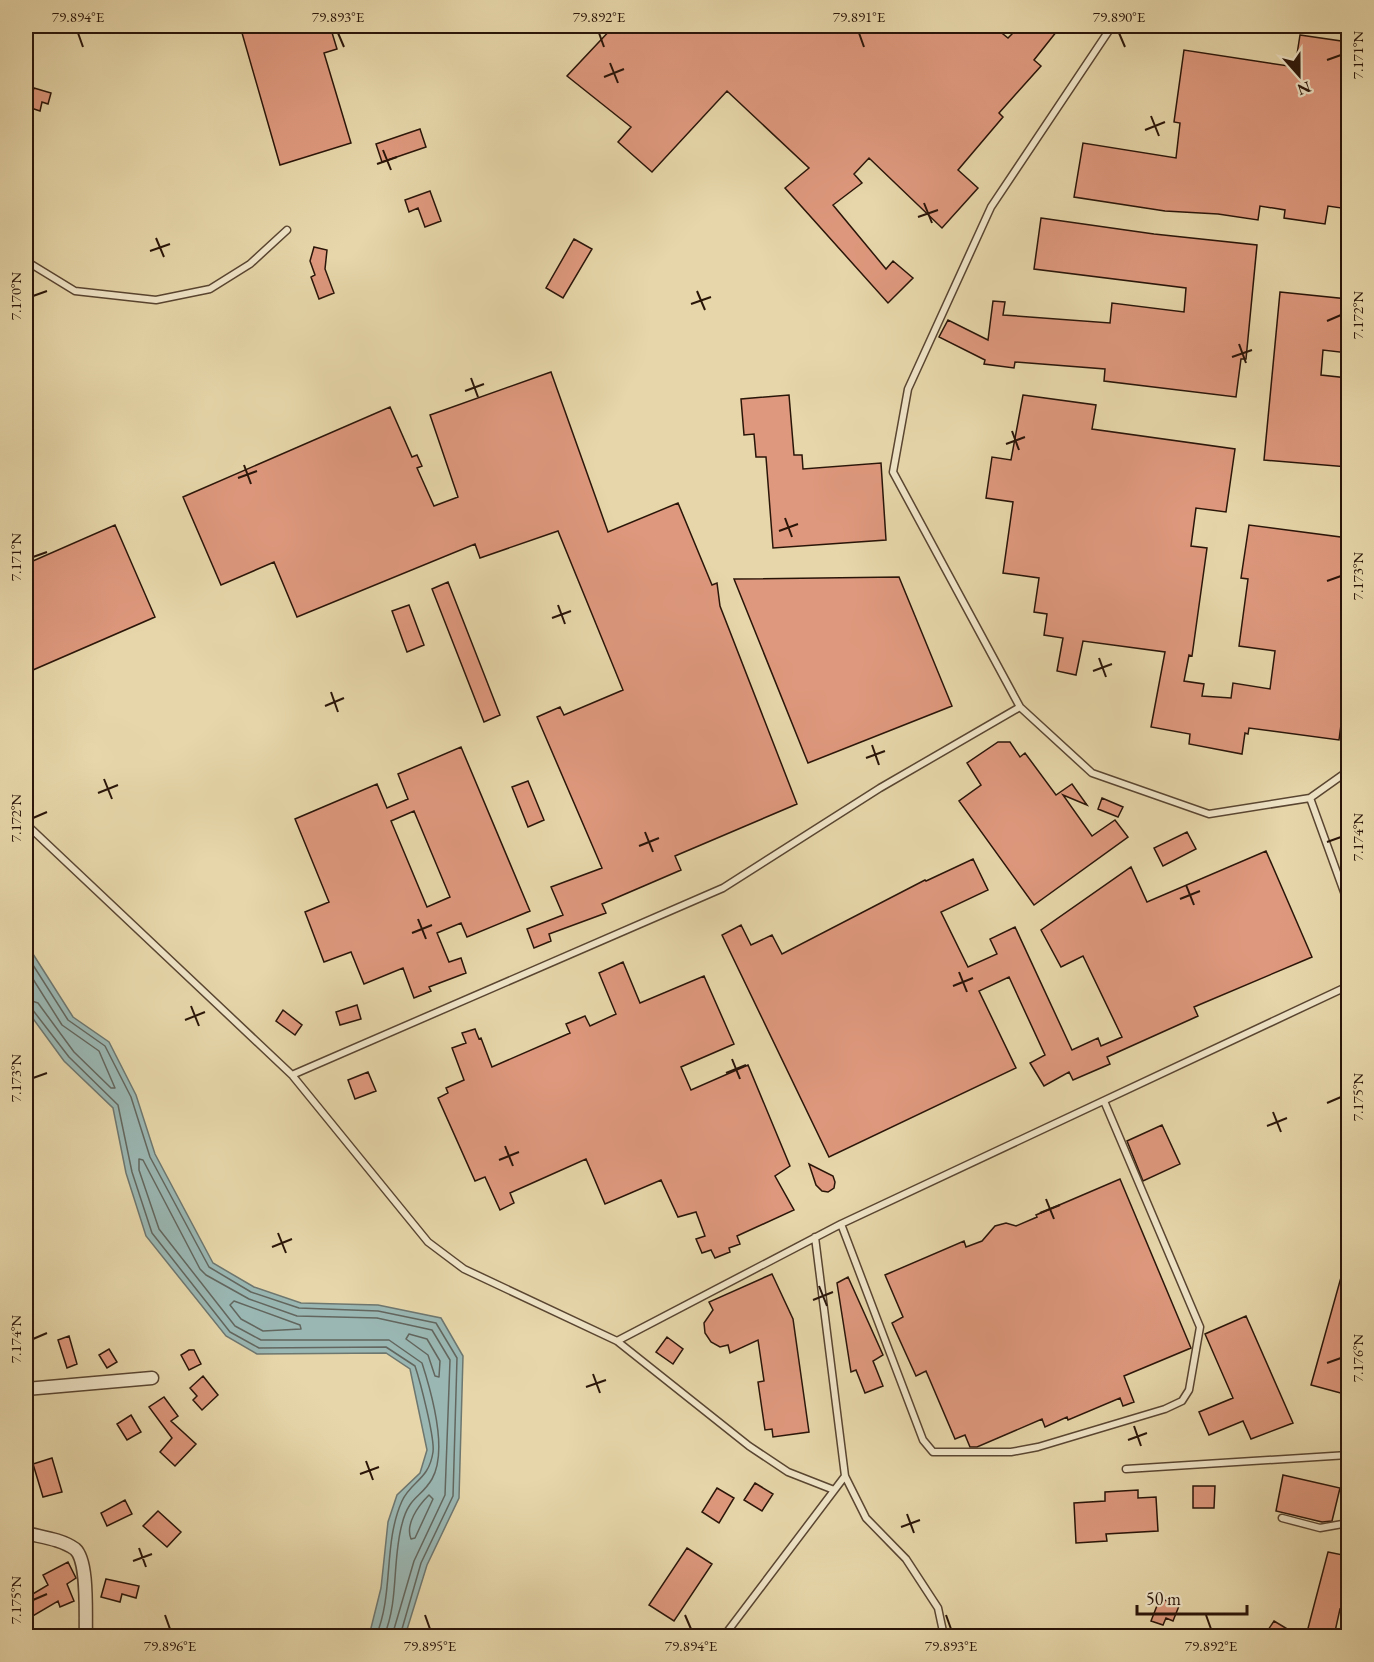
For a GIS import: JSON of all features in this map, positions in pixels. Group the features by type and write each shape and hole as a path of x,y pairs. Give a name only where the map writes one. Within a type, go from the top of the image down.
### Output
{"street":[{"path":"26,1389 152,1378"},
{"path":"26,1533 64,1542 77,1551 83,1564 86,1636"}],"lane":[{"path":"1112,26 992,207 908,389 893,472 1020,707 1092,773 1209,814 1310,798 1348,771"},
{"path":"26,261 75,291 156,300 210,289 250,264 287,230"},
{"path":"292,1075 723,888 880,788 1020,707"},
{"path":"1310,798 1348,903"},
{"path":"26,824 292,1075 428,1242 464,1269 617,1341 749,1446 788,1472 834,1490"},
{"path":"617,1341 841,1224 1336,992 1348,983"},
{"path":"841,1224 923,1440 933,1452 1011,1452 1038,1447 1165,1409 1182,1401 1189,1390 1200,1327 1104,1101"},
{"path":"815,1237 845,1476 866,1518 906,1559 938,1608 944,1636"},
{"path":"1126,1469 1348,1455"},
{"path":"724,1636 845,1476"},
{"path":"1282,1518 1320,1528 1348,1523"}],"water":[{"path":"26,943 73,1017 109,1042 136,1095 155,1154 213,1263 254,1287 301,1303 378,1305 441,1318 463,1356 459,1498 427,1565 405,1636 369,1636 381,1588 388,1522 397,1495 420,1473 427,1450 410,1369 386,1353 257,1354 226,1336 146,1236 126,1173 113,1108 64,1061 26,1009"}],"building":[{"path":"240,26 330,26 337,49 324,53 351,143 280,165"},
{"path":"614,26 993,26 1008,38 1020,26 1061,26 1034,60 1041,66 999,113 1003,117 958,170 978,188 942,228 869,158 854,174 862,183 833,205 886,269 893,261 913,278 888,303 785,188 809,168 727,91 652,172 618,142 631,127 567,76"},
{"path":"1300,35 1348,42 1348,209 1328,206 1325,224 1284,218 1285,210 1260,206 1258,220 1218,214 1165,211 1074,197 1083,143 1176,158 1180,123 1174,122 1184,50 1295,67"},
{"path":"34,88 51,93 48,104 42,102 40,111 28,107"},
{"path":"420,129 426,147 382,162 376,144"},
{"path":"430,191 441,221 425,227 418,208 409,212 405,200"},
{"path":"1041,218 1154,234 1257,245 1246,359 1241,359 1236,397 1104,381 1105,369 1015,362 1014,368 984,364 985,360 939,337 948,320 988,340 993,301 1005,302 1003,315 1110,323 1112,303 1184,312 1186,288 1034,269"},
{"path":"574,239 592,249 563,298 546,288"},
{"path":"314,247 327,250 325,269 334,293 319,299 311,277 315,275 310,261"},
{"path":"1280,292 1348,299 1348,353 1323,350 1321,375 1348,378 1348,467 1264,460"},
{"path":"551,372 608,532 678,503 712,585 717,583 720,606 797,804 675,856 681,870 602,904 606,913 549,934 551,941 534,948 527,929 563,915 551,887 602,868 537,717 560,707 564,715 623,690 558,531 480,558 475,544 297,617 274,562 221,585 183,497 390,407 412,457 417,455 422,466 417,468 434,506 458,497 430,415"},
{"path":"789,395 794,455 802,455 803,469 881,463 886,540 773,548 766,457 756,457 754,434 744,435 741,399"},
{"path":"1023,395 1096,405 1092,429 1235,449 1226,512 1196,508 1191,546 1207,548 1192,656 1189,655 1184,681 1204,684 1202,696 1231,698 1233,683 1270,689 1275,651 1239,646 1248,579 1241,578 1249,525 1348,538 1348,671 1339,740 1249,728 1248,734 1245,733 1242,754 1189,744 1190,734 1151,727 1165,652 1083,641 1076,675 1057,671 1063,638 1044,635 1047,614 1034,612 1039,578 1003,573 1013,502 986,498 992,457 1011,460"},
{"path":"115,525 155,617 26,673 26,564"},
{"path":"899,577 952,706 808,763 734,579"},
{"path":"448,582 500,715 484,722 432,589"},
{"path":"409,605 424,645 407,652 392,611"},
{"path":"998,742 1010,742 1020,757 1025,753 1056,795 1072,784 1087,805 1063,795 1092,836 1115,820 1128,837 1034,905 959,801 981,785 967,763"},
{"path":"461,747 530,911 467,937 461,923 437,933 449,962 461,958 466,973 429,987 431,991 414,998 403,968 364,984 351,952 324,962 305,912 329,902 295,819 377,784 387,808 408,799 398,774","holes":["414,811 450,897 427,907 391,821"]},
{"path":"528,781 544,820 528,827 512,787"},
{"path":"1102,798 1123,807 1118,817 1098,809"},
{"path":"1187,832 1196,849 1163,866 1154,848"},
{"path":"1266,851 1312,957 1194,1007 1198,1016 1107,1057 1110,1064 1073,1080 1069,1072 1044,1086 1030,1063 1045,1055 1009,977 979,991 1016,1068 829,1157 722,935 741,925 751,945 772,935 782,954 925,880 973,859 988,890 941,912 968,967 997,954 990,939 1015,927 1072,1050 1098,1038 1101,1046 1122,1037 1083,956 1061,967 1041,930 1131,867 1147,902"},
{"path":"623,962 640,1003 704,976 734,1044 681,1067 691,1090 748,1065 790,1166 775,1176 794,1210 737,1236 740,1244 729,1248 730,1252 715,1258 711,1250 702,1253 696,1239 705,1236 696,1212 678,1217 661,1180 605,1204 586,1159 510,1193 514,1203 500,1210 485,1177 475,1181 438,1098 448,1093 446,1088 464,1080 452,1048 466,1043 462,1033 475,1029 479,1039 481,1038 492,1067 570,1033 566,1024 585,1016 590,1026 616,1014 599,973"},
{"path":"357,1005 361,1019 340,1025 336,1012"},
{"path":"283,1010 302,1025 295,1035 276,1021"},
{"path":"368,1072 376,1091 355,1099 348,1080"},
{"path":"1162,1125 1180,1164 1143,1181 1127,1141"},
{"path":"809,1164 833,1176 834,1188 828,1192 822,1191 816,1185"},
{"path":"1120,1179 1191,1348 1124,1376 1134,1402 1123,1406 1120,1398 1045,1427 1042,1419 977,1447 970,1447 965,1435 955,1439 926,1371 916,1376 892,1323 903,1317 885,1275 964,1241 966,1247 982,1241 995,1226 1006,1223 1016,1226"},
{"path":"1345,1263 1348,1263 1348,1395 1311,1385"},
{"path":"772,1274 793,1319 809,1432 773,1437 772,1429 765,1430 758,1382 764,1381 758,1340 730,1353 728,1345 720,1347 711,1342 705,1333 704,1323 713,1310 709,1302"},
{"path":"848,1277 883,1355 873,1361 883,1386 865,1393 856,1370 851,1372 837,1283"},
{"path":"1246,1316 1293,1423 1251,1439 1243,1421 1209,1435 1199,1412 1233,1398 1205,1334"},
{"path":"69,1336 77,1364 67,1368 58,1340"},
{"path":"667,1337 683,1349 673,1364 656,1352"},
{"path":"109,1349 117,1362 107,1368 99,1355"},
{"path":"194,1350 201,1364 189,1370 181,1355"},
{"path":"203,1376 218,1395 202,1410 193,1400 197,1396 190,1388"},
{"path":"164,1397 178,1416 171,1421 196,1444 175,1466 160,1452 172,1438 149,1407"},
{"path":"131,1415 141,1432 127,1440 117,1424"},
{"path":"52,1458 62,1492 43,1497 33,1464"},
{"path":"1283,1475 1340,1488 1332,1521 1322,1522 1276,1511"},
{"path":"755,1483 773,1494 762,1511 744,1500"},
{"path":"1193,1486 1215,1486 1214,1508 1193,1508"},
{"path":"717,1488 734,1498 719,1523 702,1512"},
{"path":"1138,1490 1138,1498 1156,1497 1158,1531 1106,1534 1107,1541 1076,1543 1074,1503 1105,1501 1105,1492"},
{"path":"125,1500 132,1514 107,1526 101,1513"},
{"path":"158,1511 181,1532 167,1547 143,1526"},
{"path":"687,1548 712,1564 674,1621 649,1605"},
{"path":"1328,1552 1348,1556 1348,1611 1340,1609 1334,1636 1306,1636"},
{"path":"68,1562 76,1578 67,1584 74,1601 60,1607 58,1601 26,1620 26,1598 48,1585 43,1575"},
{"path":"106,1579 139,1586 136,1598 122,1594 120,1602 101,1597"},
{"path":"1160,1598 1179,1606 1173,1621 1166,1618 1163,1625 1151,1621"},
{"path":"1274,1621 1299,1636 1264,1636"}]}
